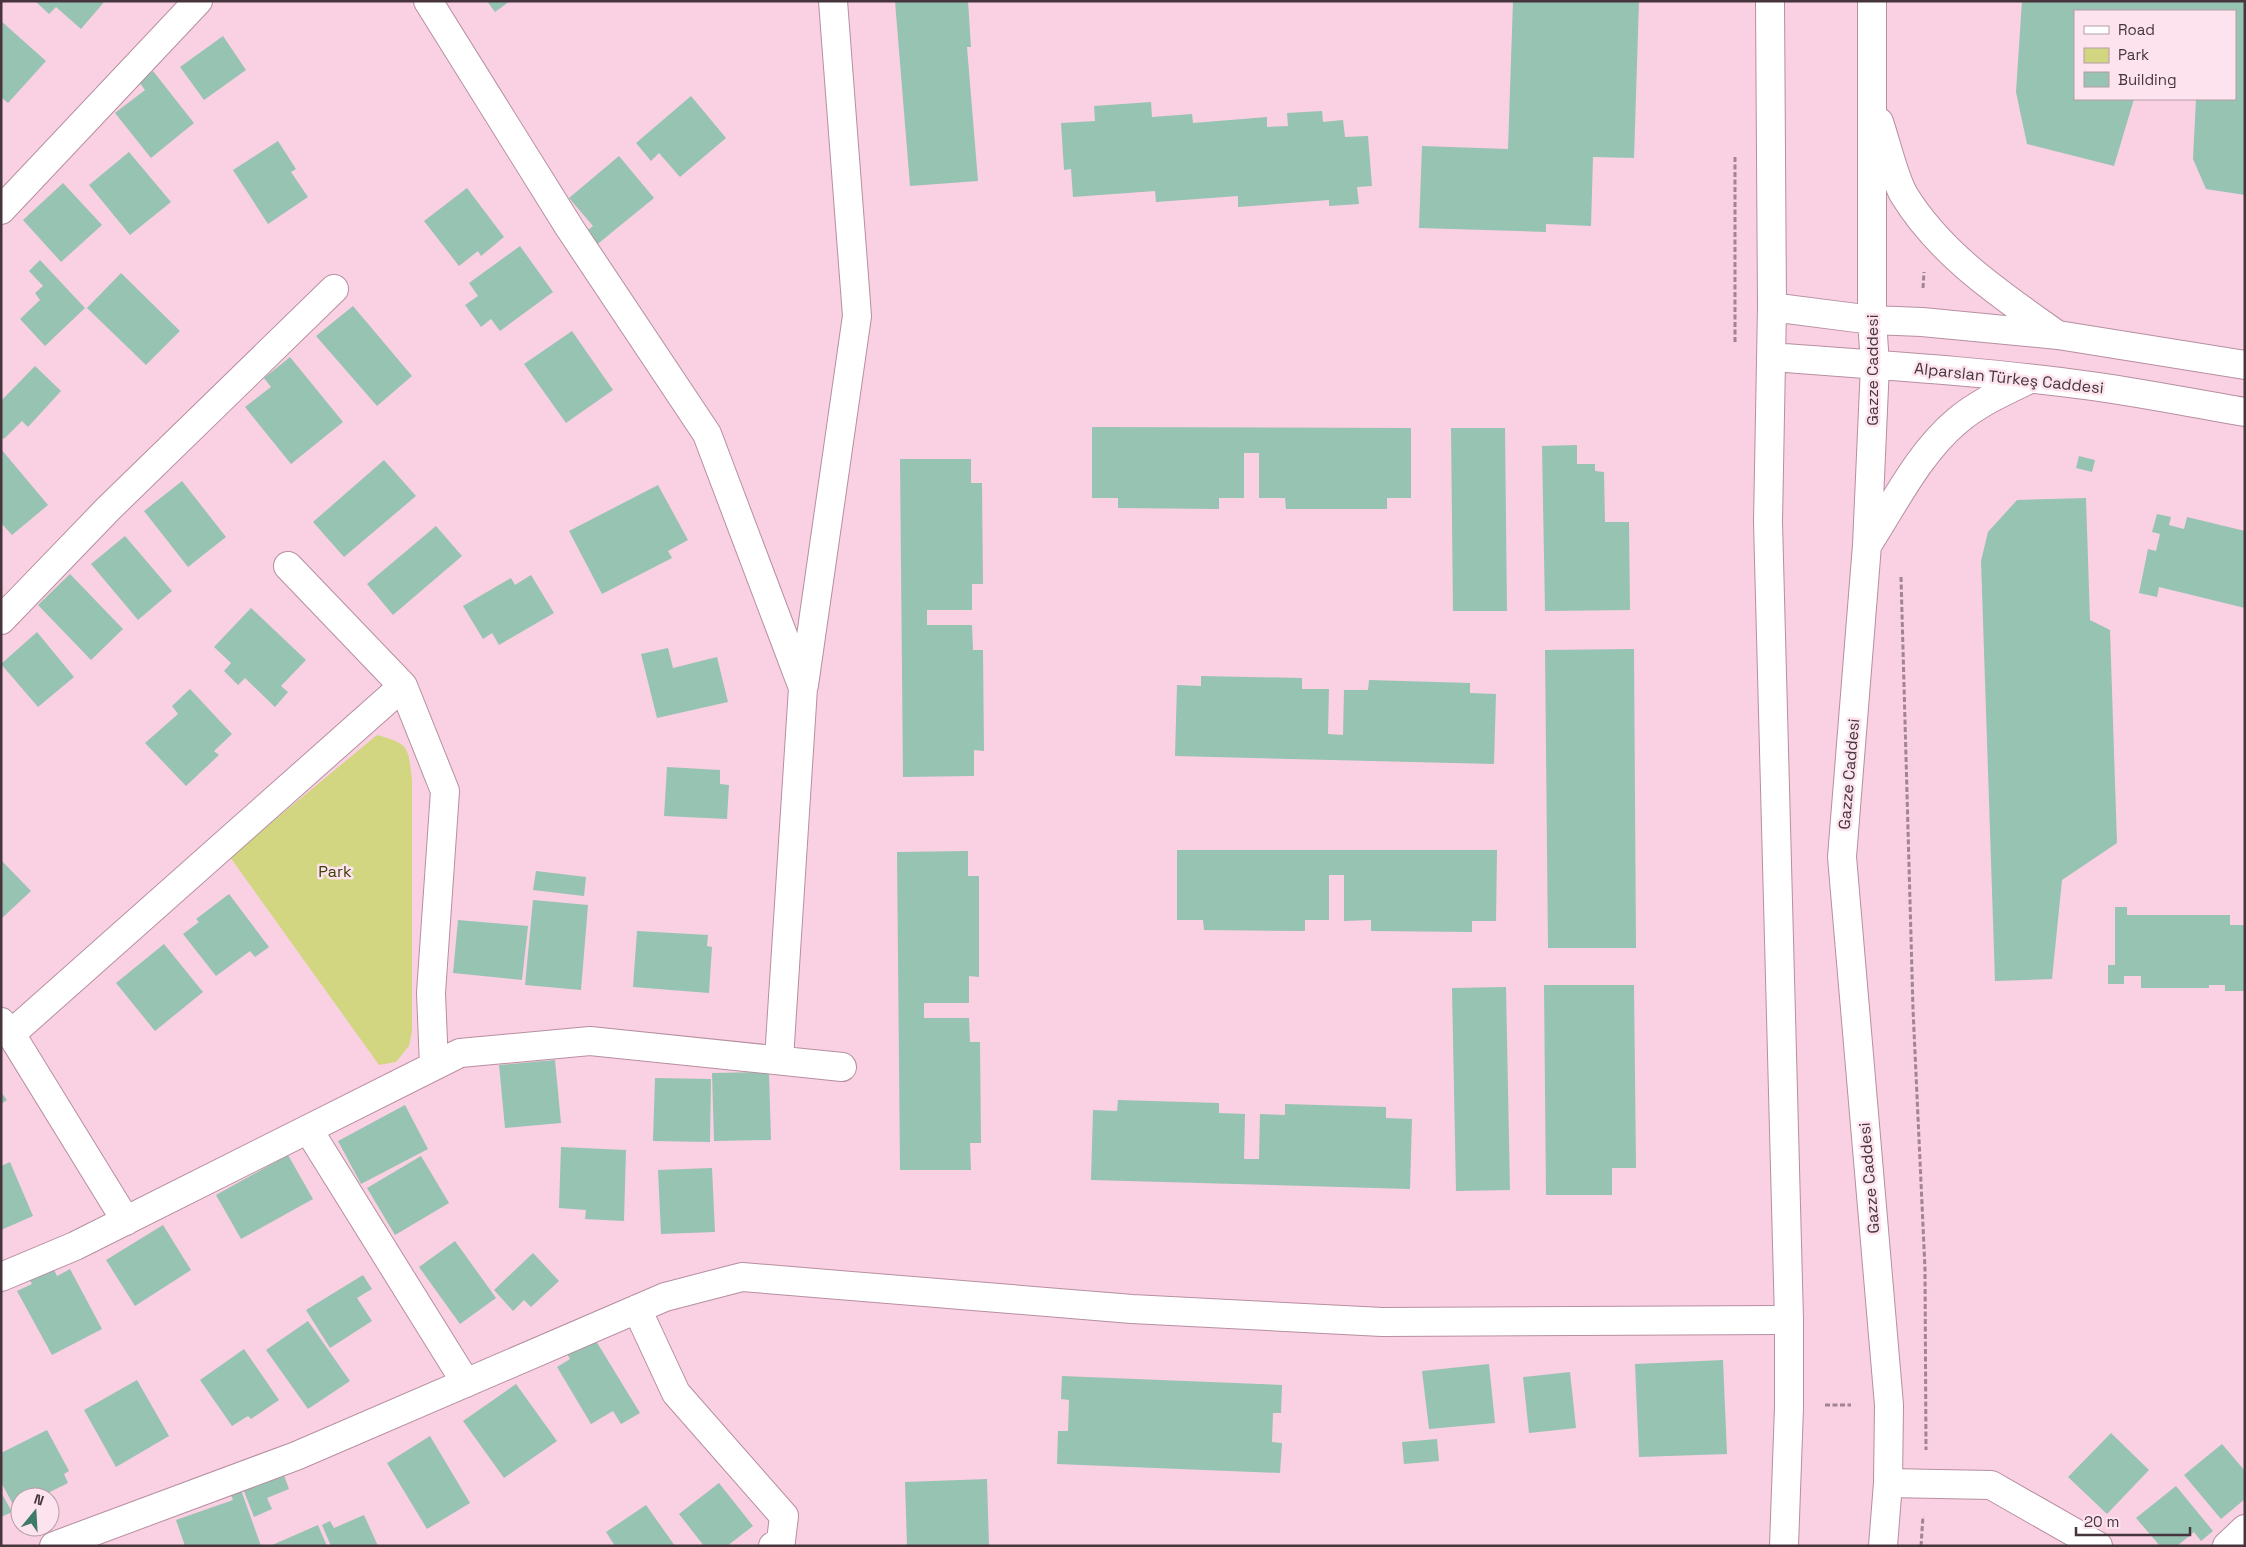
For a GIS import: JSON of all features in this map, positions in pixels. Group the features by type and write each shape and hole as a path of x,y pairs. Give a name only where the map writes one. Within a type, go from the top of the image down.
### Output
{"street":[{"path":"1,210 198,1"},
{"path":"428,1 569,227 708,434 804,688"},
{"path":"779,1059 804,688 857,316 833,1"},
{"path":"1770,1 1772,307 1768,522 1788,1320 1789,1407 1784,1546"},
{"name":"Gazze Caddesi","path":"1872,1 1872,320 1875,365 1868,545 1842,857 1889,1405 1888,1483 1883,1546"},
{"path":"1871,101 1903,193 1933,233 1991,288 2058,335"},
{"path":"1,620 108,509 334,289"},
{"path":"1772,307 1872,320 1922,322 2058,335 2245,365"},
{"name":"Alparslan Türkeş Caddesi","path":"1771,357 2030,378 2134,392 2245,412"},
{"path":"1868,545 1932,445 1957,420 1977,406 2030,378"},
{"path":"288,566 403,686 445,790 431,993 434,1066"},
{"path":"126,1221 6,1028 403,686"},
{"path":"1,1277 75,1246 460,1053 590,1041 842,1067"},
{"path":"308,1129 466,1383"},
{"path":"54,1546 296,1456 666,1297 742,1277 1132,1309 1382,1322 1788,1320"},
{"path":"638,1309 676,1393 784,1516 781,1541 773,1546"},
{"path":"1888,1483 1991,1484 2098,1546"},
{"path":"2227,1546 2245,1529"}],"path":[{"path":"1922,322 1924,251 1933,233"},
{"path":"1900,571 1913,1009 1924,1269 1927,1427 1921,1546"},
{"path":"1825,1405 1851,1405"}],"green space":[{"name":"Park","path":"377,735 402,744 408,754 412,780 412,1031 409,1046 396,1062 379,1065 230,857"}],"building":[{"path":"35,1 105,1 81,29 56,7 49,14"},
{"path":"487,1 510,1 495,12"},
{"path":"895,1 968,1 971,47 967,47 978,181 910,186"},
{"path":"1513,1 1639,1 1634,158 1593,157 1591,226 1546,224 1546,232 1419,228 1422,146 1508,149"},
{"path":"2022,1 2245,1 2245,195 2206,189 2193,159 2196,100 2236,100 2236,10 2074,10 2074,100 2134,100 2114,166 2027,144 2016,92"},
{"path":"1,21 46,61 8,103 1,97"},
{"path":"223,36 246,70 204,100 180,67"},
{"path":"153,71 194,123 151,158 115,113 145,90 139,82"},
{"path":"691,96 726,138 680,177 659,153 651,161 636,143"},
{"path":"1151,102 1152,117 1192,114 1193,123 1267,117 1267,127 1288,126 1287,113 1322,111 1323,122 1343,120 1345,137 1368,136 1372,186 1357,187 1359,204 1329,206 1329,200 1238,207 1238,196 1156,202 1155,191 1073,197 1071,169 1064,170 1061,123 1095,121 1094,106"},
{"path":"278,141 296,169 291,172 308,197 268,224 233,170"},
{"path":"129,152 171,202 130,235 89,185"},
{"path":"619,156 654,198 594,247 583,234 593,226 569,198"},
{"path":"63,183 102,225 61,262 23,220"},
{"path":"467,188 504,237 481,256 478,251 459,266 424,221"},
{"path":"520,246 553,292 500,331 491,319 481,327 465,305 478,296 469,283"},
{"path":"40,260 85,308 45,346 20,319 40,300 35,293 43,286 29,271"},
{"path":"121,273 180,331 146,365 87,308"},
{"path":"353,306 412,376 377,406 316,336"},
{"path":"572,331 613,390 566,423 524,364"},
{"path":"290,357 343,422 291,464 245,407 271,387 264,378"},
{"path":"35,366 61,391 28,427 22,421 4,439 1,437 1,401"},
{"path":"1092,427 1411,428 1411,498 1387,498 1387,509 1286,509 1285,498 1259,498 1259,453 1244,453 1244,498 1219,498 1219,509 1118,508 1118,498 1092,498"},
{"path":"1451,428 1505,428 1507,611 1453,611"},
{"path":"1577,445 1577,464 1595,464 1595,471 1604,472 1605,522 1629,522 1630,610 1545,611 1542,446"},
{"path":"1,449 48,505 12,535 1,523"},
{"path":"2079,456 2095,460 2092,472 2076,468"},
{"path":"900,459 971,459 971,483 982,483 983,584 972,584 972,610 927,610 927,625 972,625 973,650 983,650 984,751 974,750 974,776 903,777"},
{"path":"384,460 416,496 344,557 313,522"},
{"path":"182,481 226,537 188,567 144,511"},
{"path":"658,485 688,540 668,551 672,558 602,594 569,531"},
{"path":"2086,498 2090,620 2110,630 2117,843 2062,880 2052,979 1995,981 1981,561 1988,532 2017,500"},
{"path":"2157,514 2171,517 2169,525 2184,529 2187,517 2245,531 2245,608 2159,587 2157,597 2139,593 2148,549 2156,551 2160,534 2152,532"},
{"path":"436,526 462,556 393,615 367,584"},
{"path":"125,536 172,591 138,620 91,564"},
{"path":"70,574 123,629 91,660 38,605"},
{"path":"531,575 554,613 499,645 492,633 483,639 463,606 511,578 515,585"},
{"path":"251,608 306,660 281,686 288,692 275,707 245,678 238,685 224,671 231,663 214,647"},
{"path":"37,632 74,677 38,707 1,664"},
{"path":"668,648 673,668 717,657 728,702 657,718 641,654"},
{"path":"1634,649 1636,948 1548,948 1545,650"},
{"path":"1201,676 1302,678 1302,689 1329,689 1328,734 1343,735 1344,690 1368,690 1369,680 1470,683 1470,693 1496,694 1494,764 1175,756 1177,685 1201,686"},
{"path":"190,689 232,734 214,751 219,755 186,786 145,743 178,714 172,706"},
{"path":"667,767 720,770 720,784 729,785 727,819 664,816"},
{"path":"1177,850 1497,850 1496,921 1472,921 1472,932 1371,931 1371,920 1344,921 1344,875 1329,875 1329,920 1305,920 1305,931 1204,930 1203,920 1177,920"},
{"path":"968,851 968,876 979,876 979,977 969,976 969,1003 924,1003 924,1018 969,1018 970,1042 980,1042 981,1143 970,1143 971,1170 900,1170 897,852"},
{"path":"1,860 31,891 1,919"},
{"path":"536,871 586,877 584,896 533,890"},
{"path":"229,894 269,947 255,957 250,951 216,976 183,934 199,922 196,919"},
{"path":"533,900 588,905 581,990 525,985"},
{"path":"2115,907 2127,907 2127,915 2230,915 2230,925 2245,925 2245,991 2225,991 2225,985 2209,985 2209,988 2141,988 2141,976 2124,976 2124,984 2108,984 2108,965 2115,965"},
{"path":"458,920 528,926 522,980 453,973"},
{"path":"637,931 708,935 707,946 712,947 709,993 633,987"},
{"path":"164,944 203,992 155,1031 116,983"},
{"path":"1544,985 1634,985 1636,1168 1612,1168 1612,1195 1546,1195"},
{"path":"1506,987 1510,1190 1456,1191 1452,988"},
{"path":"555,1060 561,1123 505,1128 499,1065"},
{"path":"769,1072 771,1140 714,1141 712,1073"},
{"path":"655,1078 711,1079 710,1142 653,1141"},
{"path":"1,1092 7,1100 1,1104"},
{"path":"1118,1100 1219,1103 1219,1113 1245,1114 1244,1159 1259,1159 1260,1114 1285,1115 1285,1104 1386,1107 1386,1118 1412,1119 1410,1189 1091,1180 1093,1110 1117,1111"},
{"path":"405,1105 428,1149 361,1184 338,1141"},
{"path":"561,1147 626,1150 624,1221 585,1219 586,1210 559,1208"},
{"path":"288,1155 313,1199 241,1239 216,1195"},
{"path":"421,1156 449,1203 395,1235 367,1188"},
{"path":"10,1162 33,1216 1,1230 1,1166"},
{"path":"712,1168 715,1232 661,1234 658,1170"},
{"path":"163,1225 191,1270 135,1306 106,1260"},
{"path":"455,1241 496,1298 460,1324 419,1267"},
{"path":"533,1253 559,1281 531,1307 524,1300 513,1311 494,1290"},
{"path":"52,1265 57,1276 70,1269 102,1329 52,1355 17,1291 32,1284 28,1277"},
{"path":"363,1275 372,1289 357,1298 372,1321 330,1348 306,1310"},
{"path":"308,1321 350,1381 308,1409 266,1350"},
{"path":"593,1336 640,1413 621,1424 613,1411 591,1424 557,1367 570,1359 566,1352"},
{"path":"244,1349 279,1400 251,1419 248,1416 232,1426 200,1380"},
{"path":"1723,1360 1727,1454 1639,1457 1635,1364"},
{"path":"1489,1364 1495,1423 1429,1429 1422,1371"},
{"path":"1570,1372 1576,1428 1529,1433 1523,1377"},
{"path":"1062,1376 1282,1385 1281,1413 1273,1413 1272,1442 1282,1443 1280,1473 1057,1464 1058,1431 1068,1431 1069,1400 1061,1399"},
{"path":"137,1380 169,1436 116,1467 84,1410"},
{"path":"516,1384 557,1441 504,1478 463,1421"},
{"path":"47,1430 69,1471 64,1474 68,1483 60,1487 10,1487 10,1499 1,1482 1,1453"},
{"path":"2111,1433 2149,1470 2107,1514 2068,1477"},
{"path":"430,1436 470,1503 427,1529 387,1463"},
{"path":"1437,1439 1439,1461 1404,1464 1402,1442"},
{"path":"2222,1444 2245,1471 2245,1499 2221,1519 2184,1475"},
{"path":"282,1470 289,1489 267,1498 272,1509 254,1517 242,1486"},
{"path":"987,1479 989,1546 907,1546 905,1482"},
{"path":"719,1483 753,1526 727,1546 704,1546 679,1514"},
{"path":"2176,1486 2213,1531 2201,1541 2194,1532 2177,1546 2160,1546 2136,1518"},
{"path":"240,1487 261,1546 185,1546 176,1520 233,1500 229,1491"},
{"path":"1,1492 10,1508 10,1513 1,1517"},
{"path":"646,1505 675,1546 615,1546 606,1532"},
{"path":"364,1515 378,1546 331,1546 322,1525 330,1521 334,1528"},
{"path":"318,1525 327,1546 270,1546"}]}
